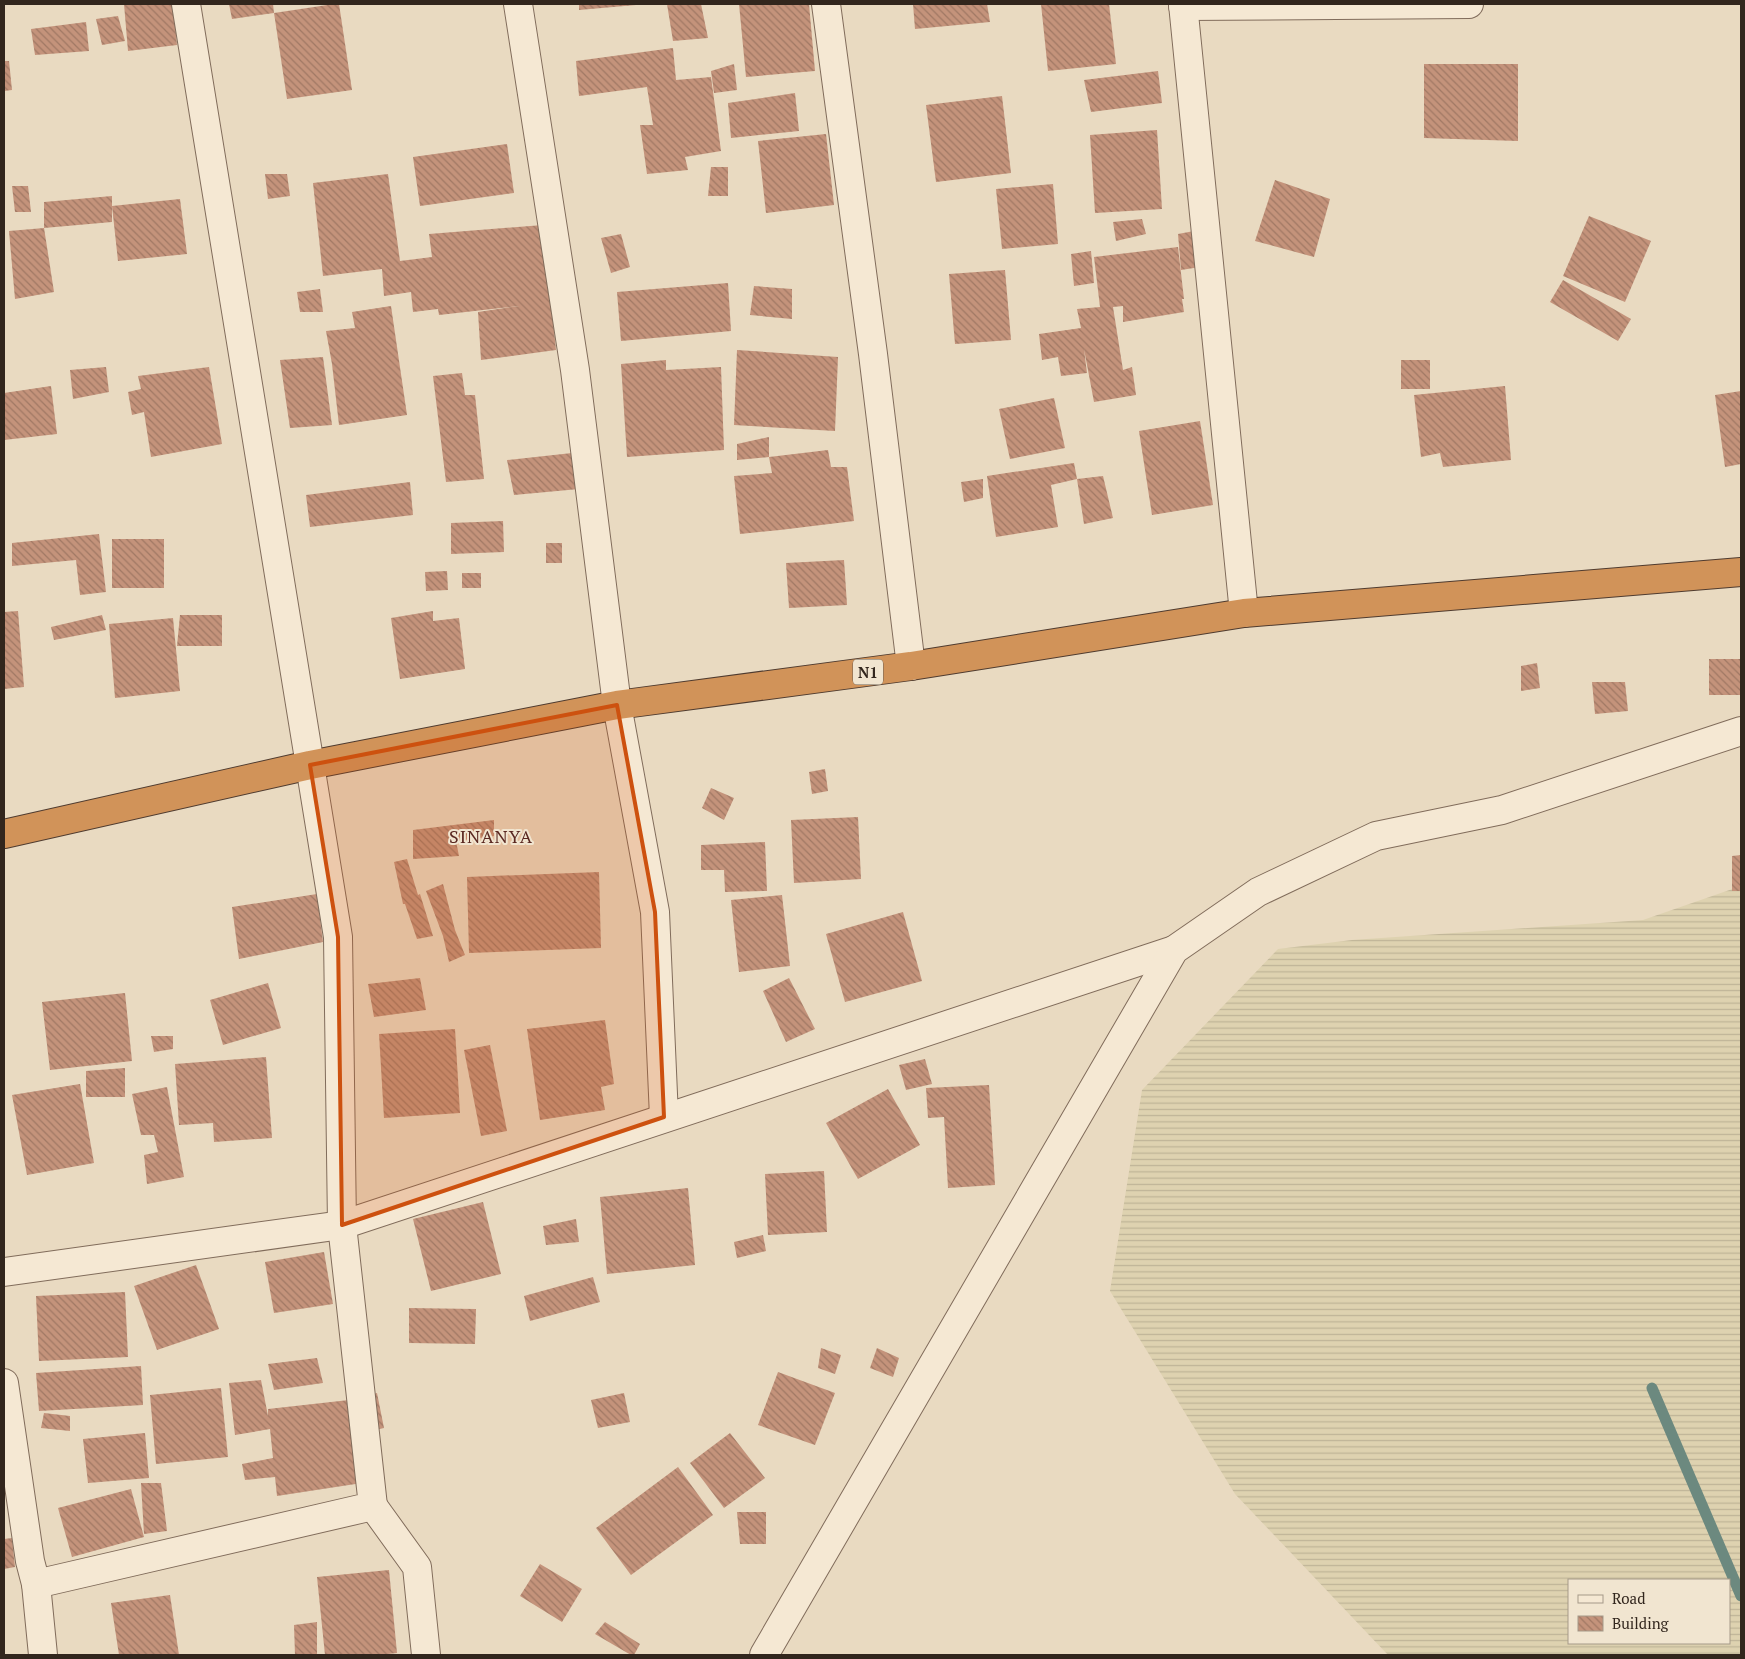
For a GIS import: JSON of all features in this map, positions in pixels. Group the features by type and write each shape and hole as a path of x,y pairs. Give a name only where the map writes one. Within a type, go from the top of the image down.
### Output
{"highway":[{"name":"N1","path":"4,834 310,765 617,705 911,666 1244,613 1741,572"}],"street":[{"path":"186,4 338,937 342,1225 373,1506 417,1567 426,1655"},
{"path":"518,4 575,370 617,705 655,912 664,1117"},
{"path":"826,4 873,354 911,666"},
{"path":"1244,613 1183,5 1469,4"},
{"path":"4,1272 342,1225 1174,950 1258,892 1376,836 1502,810 1741,730"},
{"path":"764,1655 1174,950"},
{"path":"4,1383 30,1561 36,1584 43,1655"},
{"path":"36,1584 373,1506"}],"highlighted area":[{"path":"617,705 655,912 664,1117 342,1225 338,937 310,765"}],"shaded area":[{"path":"1741,886 1741,1655 1388,1655 1235,1494 1110,1291 1142,1090 1278,949 1352,940 1643,920"}],"building":[{"path":"124,4 173,4 177,45 128,51"},
{"path":"229,4 273,4 274,13 232,19"},
{"path":"339,4 352,90 287,99 274,13"},
{"path":"579,4 636,4 636,5 579,10"},
{"path":"667,4 701,4 708,38 673,41"},
{"path":"739,4 809,4 815,71 746,77"},
{"path":"913,4 987,4 990,22 915,29"},
{"path":"1041,4 1109,4 1116,64 1048,71"},
{"path":"118,16 125,41 102,45 96,19"},
{"path":"86,22 89,51 35,55 31,29"},
{"path":"673,48 676,80 711,77 721,151 685,157 688,170 647,174 640,125 653,125 647,87 579,96 576,61"},
{"path":"4,61 9,61 12,90 4,91"},
{"path":"734,64 737,90 714,93 711,71"},
{"path":"1424,64 1518,64 1518,141 1424,138"},
{"path":"1158,71 1162,103 1091,112 1084,80"},
{"path":"795,93 799,131 731,138 728,103"},
{"path":"1002,96 1011,173 936,182 926,105"},
{"path":"1157,130 1162,209 1095,213 1090,135"},
{"path":"826,134 834,205 766,213 758,141"},
{"path":"507,144 514,193 420,206 413,157"},
{"path":"711,167 728,167 728,196 708,196"},
{"path":"265,174 287,174 290,196 268,199"},
{"path":"388,174 400,261 432,257 429,234 543,225 556,350 481,360 478,312 519,306 439,315 438,309 413,312 411,292 384,296 382,269 323,276 313,183"},
{"path":"1275,180 1330,199 1314,257 1255,241"},
{"path":"1053,184 1058,244 1002,249 996,189"},
{"path":"12,186 28,186 31,212 15,212"},
{"path":"112,196 112,222 44,228 44,202"},
{"path":"180,199 187,254 118,261 112,206"},
{"path":"1589,216 1651,241 1625,302 1563,276"},
{"path":"1142,219 1146,234 1116,241 1113,222"},
{"path":"44,228 54,292 15,299 9,231"},
{"path":"1194,231 1200,267 1181,270 1178,234"},
{"path":"621,234 630,267 611,273 601,238"},
{"path":"1178,247 1184,312 1123,322 1123,306 1113,307 1123,370 1132,367 1136,395 1094,402 1084,349 1087,373 1061,376 1058,357 1042,360 1039,334 1081,328 1077,309 1100,307 1094,257"},
{"path":"1091,251 1094,283 1074,286 1071,254"},
{"path":"1005,270 1011,340 955,344 949,274"},
{"path":"1563,280 1631,319 1618,341 1550,302"},
{"path":"728,283 731,331 621,341 617,292"},
{"path":"754,286 792,289 792,319 750,315"},
{"path":"320,289 323,312 300,312 297,292"},
{"path":"391,306 407,415 339,425 326,331 355,328 352,312"},
{"path":"737,350 838,357 835,431 734,425"},
{"path":"323,357 332,425 290,428 280,360"},
{"path":"666,360 666,370 721,367 724,450 627,457 621,364"},
{"path":"1401,360 1430,360 1430,389 1401,389"},
{"path":"106,367 109,392 73,399 70,370"},
{"path":"209,367 222,444 151,457 144,412 132,415 128,392 141,389 138,376"},
{"path":"462,373 465,395 475,395 484,479 446,482 433,376"},
{"path":"51,386 57,434 4,440 4,393"},
{"path":"1505,386 1511,460 1443,467 1440,453 1421,457 1414,395"},
{"path":"1741,391 1741,464 1725,467 1715,395"},
{"path":"1054,398 1065,448 1010,459 999,409"},
{"path":"1200,421 1213,505 1152,515 1139,431"},
{"path":"769,437 769,457 737,460 737,444"},
{"path":"828,450 831,467 847,467 854,521 740,534 734,476 772,473 769,457"},
{"path":"572,453 579,489 514,495 507,460"},
{"path":"1074,463 1077,479 1051,485 1058,527 996,537 987,476"},
{"path":"1103,476 1113,518 1084,524 1077,479"},
{"path":"983,479 983,498 964,502 961,482"},
{"path":"410,482 413,515 310,527 306,495"},
{"path":"503,521 504,552 451,554 451,523"},
{"path":"99,534 106,592 80,595 76,560 12,566 12,543"},
{"path":"112,539 164,539 164,588 112,588"},
{"path":"546,543 562,543 562,563 546,563"},
{"path":"844,560 847,605 789,608 786,563"},
{"path":"447,571 448,590 426,591 425,572"},
{"path":"462,573 481,573 481,588 462,588"},
{"path":"18,611 24,687 4,689 4,612"},
{"path":"433,611 433,621 459,618 465,669 400,679 391,618"},
{"path":"102,615 106,630 54,640 51,627"},
{"path":"180,615 222,615 222,646 177,646"},
{"path":"173,618 180,691 115,698 109,624"},
{"path":"1709,659 1741,659 1741,695 1709,695"},
{"path":"1537,663 1540,688 1521,691 1521,666"},
{"path":"1592,682 1625,682 1628,711 1595,714"},
{"path":"825,769 828,791 812,794 809,772"},
{"path":"711,788 734,798 724,820 702,808"},
{"path":"858,817 861,879 794,883 791,820"},
{"path":"494,820 494,836 456,841 459,856 413,859 413,830"},
{"path":"765,842 767,891 725,892 724,870 701,870 701,845"},
{"path":"1741,855 1741,891 1732,891 1732,856"},
{"path":"407,859 433,936 417,939 405,904 403,904 394,862"},
{"path":"599,872 601,948 469,953 467,877"},
{"path":"443,884 455,930 465,955 449,962 443,936 426,891"},
{"path":"317,894 323,942 239,959 232,907"},
{"path":"782,895 790,966 739,972 731,900"},
{"path":"903,912 922,981 845,1002 826,934"},
{"path":"420,978 426,1010 374,1017 368,984"},
{"path":"789,978 815,1029 786,1042 763,991"},
{"path":"268,983 281,1028 223,1045 210,1000"},
{"path":"125,993 132,1061 50,1070 42,1002"},
{"path":"605,1020 614,1084 601,1087 605,1110 540,1120 527,1029"},
{"path":"455,1029 460,1113 384,1118 379,1034"},
{"path":"151,1036 173,1036 173,1049 154,1052"},
{"path":"490,1045 507,1131 481,1136 464,1050"},
{"path":"266,1057 272,1138 214,1142 213,1123 179,1125 175,1064"},
{"path":"925,1059 932,1084 906,1090 899,1065"},
{"path":"125,1068 125,1097 86,1097 86,1071"},
{"path":"80,1084 94,1163 27,1175 12,1095"},
{"path":"989,1085 995,1185 948,1188 944,1117 928,1118 926,1088"},
{"path":"167,1087 184,1177 147,1184 144,1155 158,1152 154,1135 141,1135 132,1094"},
{"path":"888,1089 920,1145 858,1179 826,1123"},
{"path":"824,1171 827,1232 768,1235 765,1174"},
{"path":"688,1188 695,1265 607,1274 600,1197"},
{"path":"483,1202 501,1274 431,1291 413,1219"},
{"path":"576,1219 579,1242 546,1245 543,1226"},
{"path":"763,1235 766,1251 737,1258 734,1242"},
{"path":"324,1252 333,1304 274,1313 265,1262"},
{"path":"196,1265 219,1329 157,1350 134,1286"},
{"path":"593,1277 600,1302 530,1321 524,1296"},
{"path":"125,1292 128,1357 39,1361 36,1296"},
{"path":"409,1308 476,1309 475,1344 409,1343"},
{"path":"821,1348 841,1355 835,1374 818,1368"},
{"path":"877,1348 899,1358 893,1377 870,1368"},
{"path":"317,1358 323,1383 274,1390 268,1364"},
{"path":"141,1366 143,1405 39,1411 36,1373"},
{"path":"778,1372 835,1393 815,1445 758,1425"},
{"path":"261,1380 268,1416 268,1409 349,1400 362,1483 277,1496 275,1477 245,1480 242,1464 273,1458 270,1429 235,1435 229,1383"},
{"path":"221,1388 228,1457 156,1464 150,1395"},
{"path":"377,1393 384,1428 371,1431 365,1396"},
{"path":"624,1393 630,1422 598,1428 591,1400"},
{"path":"44,1413 70,1416 70,1431 41,1428"},
{"path":"145,1433 149,1478 88,1483 83,1439"},
{"path":"730,1433 765,1478 724,1508 690,1463"},
{"path":"678,1467 713,1515 631,1575 596,1528"},
{"path":"141,1483 161,1483 167,1531 144,1534"},
{"path":"131,1489 144,1537 72,1557 58,1508"},
{"path":"737,1512 766,1512 766,1544 740,1544"},
{"path":"12,1538 15,1567 4,1569 4,1539"},
{"path":"540,1564 582,1589 562,1622 520,1596"},
{"path":"389,1570 397,1653 325,1655 317,1577"},
{"path":"170,1595 179,1655 119,1655 111,1603"},
{"path":"317,1622 317,1655 295,1655 294,1625"},
{"path":"605,1622 640,1644 634,1655 595,1634"}],"waterway":[{"path":"1652,1388 1741,1596"}],"district":[{"name":"SINANYA","path":"491,836"}]}
